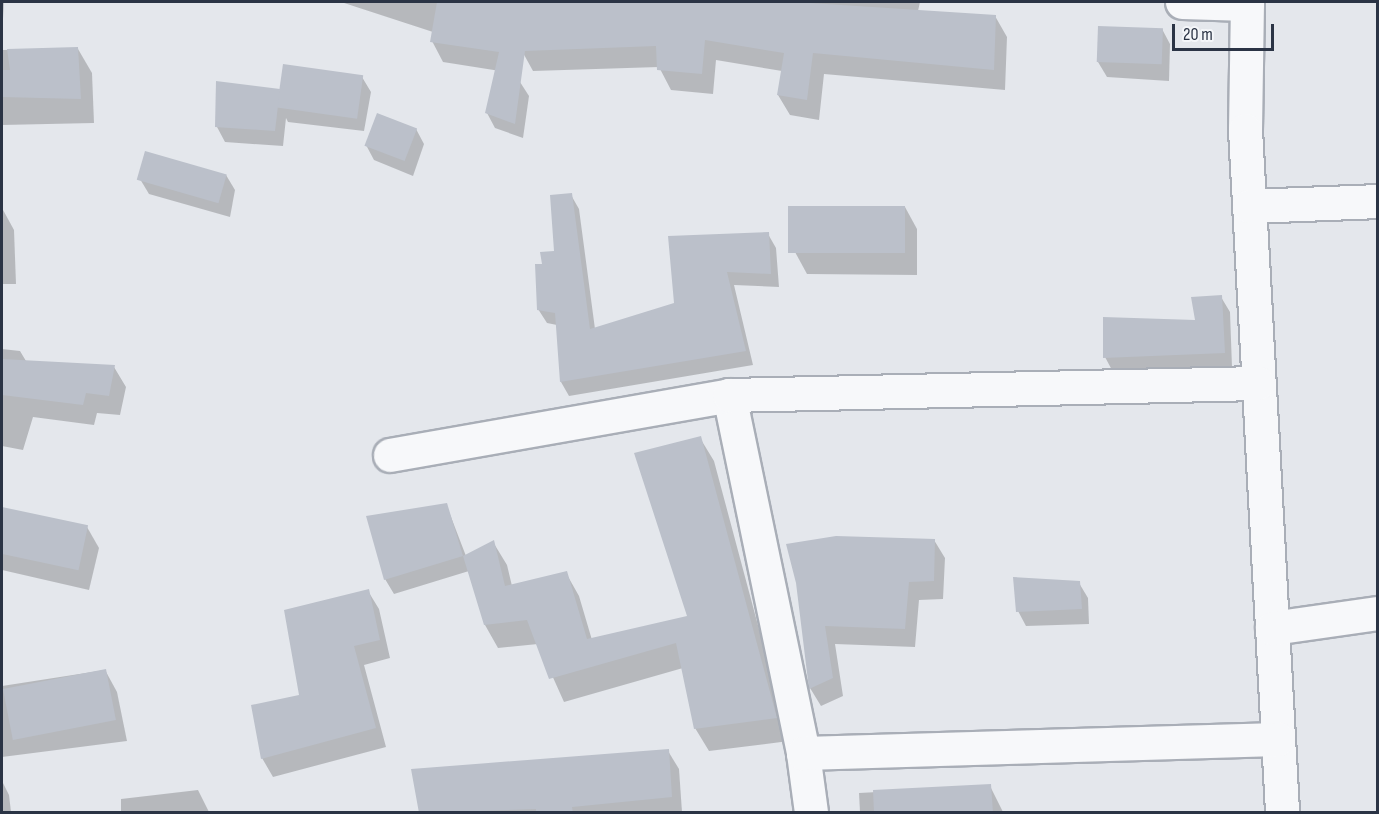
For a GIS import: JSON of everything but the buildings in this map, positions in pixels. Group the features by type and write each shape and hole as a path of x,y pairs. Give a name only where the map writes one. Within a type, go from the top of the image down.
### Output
{"street":[{"path":"1182,2 1247,3 1245,130 1282,813"},
{"path":"1249,206 1377,201"},
{"path":"390,455 729,395 1258,383"},
{"path":"729,395 803,753 811,813"},
{"path":"1272,628 1377,613"},
{"path":"803,753 1278,739"}]}
